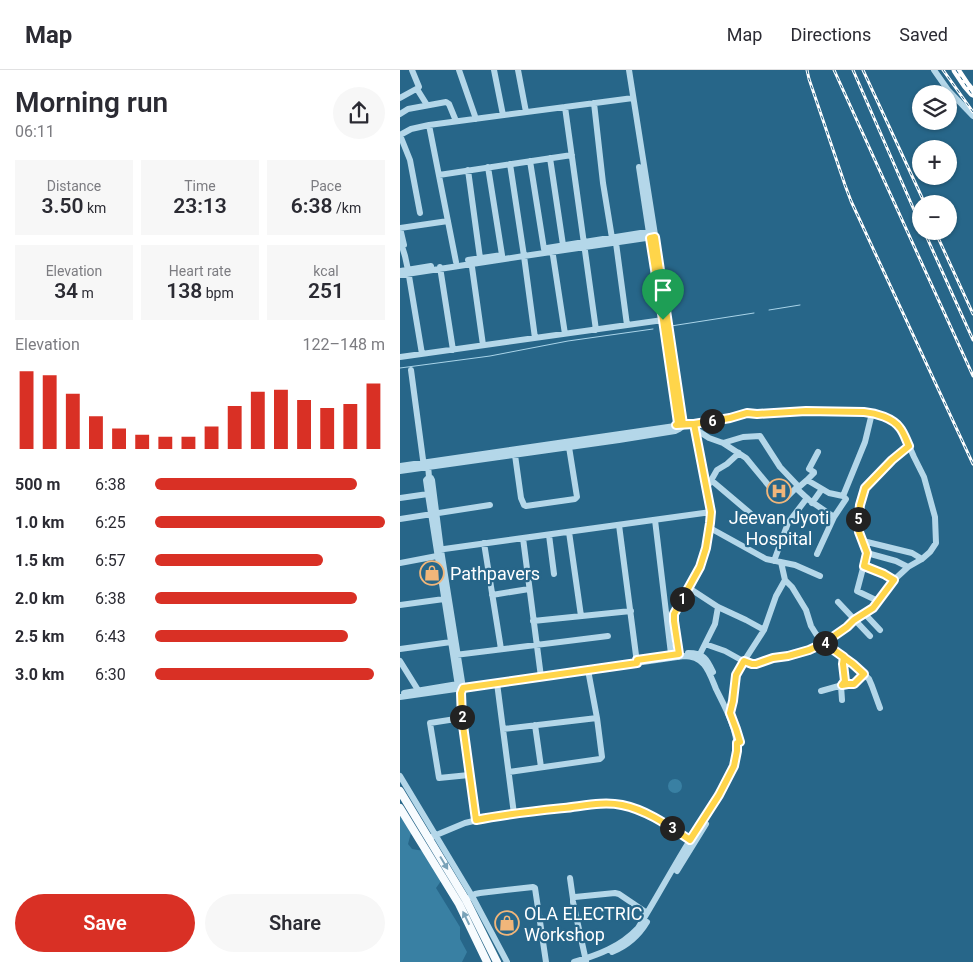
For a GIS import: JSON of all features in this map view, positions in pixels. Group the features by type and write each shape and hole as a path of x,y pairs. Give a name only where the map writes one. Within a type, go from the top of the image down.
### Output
{"highway":[{"path":"956,70 973,93"}],"main road":[{"path":"400,792 432,837 469,898 497,962"},
{"path":"400,808 459,904 487,962"}],"street":[{"path":"413,70 419,87 417,88 427,105"},
{"path":"459,70 476,119"},
{"path":"494,70 503,115"},
{"path":"518,70 526,112"},
{"path":"624,70 631,98"},
{"path":"400,466 426,466 515,455 681,428 631,98 629,70"},
{"path":"934,70 948,90 973,116"},
{"path":"400,98 417,88"},
{"path":"420,213 410,160 400,135 429,125 631,98"},
{"path":"400,114 408,109 448,103 456,121"},
{"path":"594,103 603,182 627,326"},
{"path":"565,107 596,330"},
{"path":"429,125 456,262"},
{"path":"438,174 572,154"},
{"path":"550,158 563,245"},
{"path":"530,161 544,249"},
{"path":"510,164 535,338"},
{"path":"488,167 502,255"},
{"path":"468,170 480,258"},
{"path":"405,256 406,251 400,228 448,221"},
{"path":"400,275 408,272 652,234"},
{"path":"652,234 678,423 680,425"},
{"path":"400,240 405,256 422,354"},
{"path":"440,267 456,262 471,262 480,258 524,254 563,245 584,245"},
{"path":"552,249 565,334"},
{"path":"471,262 483,346"},
{"path":"440,267 453,350"},
{"path":"400,271 408,272"},
{"path":"400,357 663,320"},
{"path":"411,370 426,466 429,477 432,480 444,599 451,642 456,655"},
{"path":"400,472 426,466 680,425 694,426 747,413 872,412 898,426 902,430 924,477 935,517 936,543 930,552 908,567 894,580 873,608 824,643 809,650 752,664 705,644"},
{"path":"817,554 834,517 846,499 843,496 865,442 872,412"},
{"path":"694,426 709,438 723,443 746,458 775,492 778,490 786,498 814,473 809,469 818,452"},
{"path":"679,655 674,617 678,605 700,567 710,528 711,512 694,426"},
{"path":"723,443 743,437 760,436 780,467 797,487 810,501 834,517"},
{"path":"878,601 857,592 867,553 859,532 860,505 865,488 885,466 909,446"},
{"path":"515,455 521,498 524,505 575,499 577,497 569,447"},
{"path":"706,489 717,470 739,453"},
{"path":"429,477 426,480 434,514"},
{"path":"711,480 750,512"},
{"path":"807,480 830,493 843,496"},
{"path":"822,489 788,523 778,562 785,580 792,587 806,610 811,626 816,634 824,643 864,674 870,682 880,708"},
{"path":"400,498 428,494"},
{"path":"400,519 490,505"},
{"path":"400,562 484,543 711,512"},
{"path":"654,520 671,654"},
{"path":"619,525 637,662"},
{"path":"710,528 766,559 795,565 820,576"},
{"path":"569,532 581,616"},
{"path":"550,535 554,574"},
{"path":"523,538 541,675"},
{"path":"863,540 912,554 922,559"},
{"path":"484,543 501,649"},
{"path":"438,552 461,688 462,718 476,820"},
{"path":"867,553 888,558 908,567"},
{"path":"864,566 894,580"},
{"path":"730,713 736,675 764,630 776,596 785,580"},
{"path":"689,588 718,607 764,630"},
{"path":"492,595 529,589"},
{"path":"400,605 444,599"},
{"path":"838,602 870,636"},
{"path":"699,656 715,624 718,607"},
{"path":"533,621 631,610"},
{"path":"864,613 880,630"},
{"path":"456,655 608,636"},
{"path":"400,648 451,642"},
{"path":"400,697 541,675 588,670 688,652 708,662 736,729 738,742"},
{"path":"400,693 418,690 461,688 637,662 671,654 679,655"},
{"path":"587,961 627,938 638,928 692,841 722,798 737,768 741,750 712,677 699,656"},
{"path":"842,700 841,686 845,681 844,657"},
{"path":"400,661 418,690"},
{"path":"509,772 601,758 603,755 588,670"},
{"path":"821,691 842,685 854,684 864,674"},
{"path":"497,683 514,814"},
{"path":"462,718 430,723 439,778 469,775"},
{"path":"503,729 597,718"},
{"path":"535,725 541,767"},
{"path":"400,776 432,837 476,820 604,803 618,804 636,809 692,841"},
{"path":"574,962 587,961 622,948 635,938 641,931 692,841"},
{"path":"570,878 587,961"},
{"path":"507,962 469,898 480,893 533,887 535,888 546,962"},
{"path":"573,899 575,897 615,893 647,913"}],"shaded area":[{"path":"675,779 680,781 682,786 680,791 675,793 670,791 668,786 670,781"},
{"path":"400,815 411,833 408,844 412,849 424,851 441,881 436,888 460,927 460,939 467,952 462,962 400,962"}],"waterway":[{"path":"769,310 800,305"},
{"path":"671,326 754,313"},
{"path":"400,368 490,356 568,341 653,329"}],"railway":[{"path":"807,70 851,201 973,464"},
{"path":"834,70 973,376"},
{"path":"853,70 912,205"},
{"path":"863,70 921,195"},
{"path":"943,70 973,112"},
{"path":"956,70 973,96"},
{"path":"928,240 973,340"},
{"path":"939,240 973,314"}],"place":[{"name":"Jeevan Jyoti Hospital","path":"779,491"},
{"name":"Pathpavers","path":"432,573"},
{"name":"OLA ELECTRIC Workshop","path":"507,923"}],"route":[{"path":"663,320 650,238 655,237 683,424 730,418 744,413 806,411 872,412 894,422 902,430 909,446 892,460 865,488 860,505 858,523 859,532 867,553 864,566 894,580 873,608 824,643 853,664 864,674 853,685 842,685 845,681 843,664 844,657 824,643 809,650 788,656 776,657 754,665 744,661 736,672 730,713 740,742 737,743 734,766 719,795 690,840 667,825 636,809 623,805 604,803 476,820 462,718 461,693 463,688 637,663 637,660 679,654 674,614 700,567 708,543 711,512 694,424 676,425 678,423 663,320"}]}
